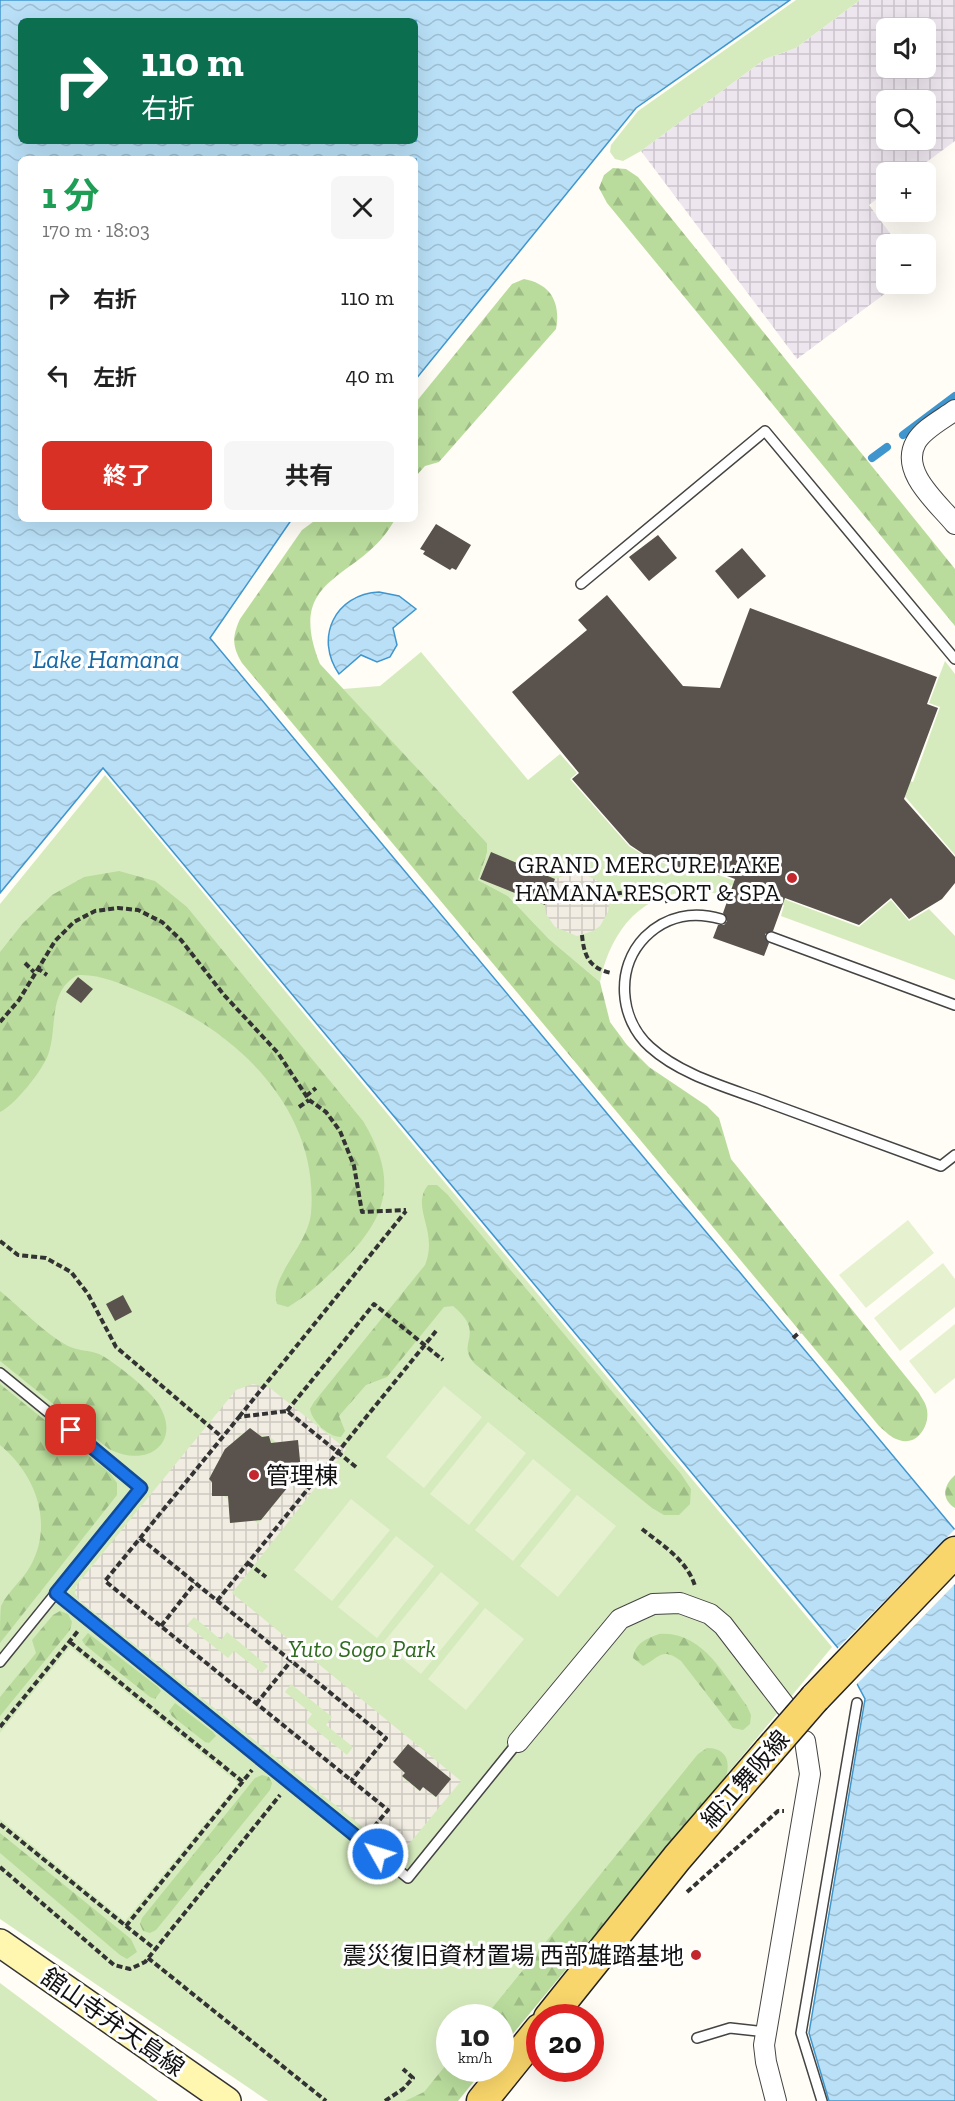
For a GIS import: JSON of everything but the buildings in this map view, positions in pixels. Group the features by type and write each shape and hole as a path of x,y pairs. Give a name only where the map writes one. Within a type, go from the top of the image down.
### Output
{"main road":[{"name":"細江舞阪線","path":"560,2004 677,1858 815,1698 955,1552"},
{"name":"舘山寺弁天島線","path":"0,1943 227,2101"},
{"path":"99,2011 203,2101"},
{"path":"482,2101 526,2046"}],"street":[{"path":"955,410 916,441 910,456 913,472 955,524"},
{"path":"518,1742 620,1619 653,1604 680,1603 695,1607 723,1625 786,1707"},
{"path":"776,2101 766,2062 766,2032 810,1774 805,1742"}],"lane":[{"path":"581,584 765,431 955,659"},
{"path":"721,919 690,914 673,918 658,926 634,952 624,986 625,1002 630,1019 650,1047 700,1077 941,1166 955,1155"},
{"path":"771,937 955,1005"},
{"path":"0,1373 141,1488 0,1662"},
{"path":"56,1593 408,1878 518,1742"},
{"path":"822,2101 801,2033 857,1703"},
{"path":"697,2038 730,2028 766,2032"}],"path":[{"path":"608,895 640,890 663,891 668,904"},
{"path":"0,1022 19,1000 55,942 74,922 95,911 118,908 138,910 162,922 181,940 224,995 278,1053 308,1098 326,1112 344,1138 354,1166 362,1212 406,1210 105,1581 388,1810 363,1841"},
{"path":"582,935 583,948 590,963 598,970 611,973"},
{"path":"25,963 47,975"},
{"path":"299,1107 316,1088"},
{"path":"0,1241 18,1256 46,1258 71,1272 88,1294 116,1347 222,1437"},
{"path":"239,1417 287,1411 374,1304 443,1360"},
{"path":"217,1601 436,1331"},
{"path":"793,1338 800,1332"},
{"path":"287,1411 356,1467"},
{"path":"642,1529 681,1561 690,1572 695,1584 695,1607"},
{"path":"140,1538 386,1738 351,1781"},
{"path":"248,1563 266,1577"},
{"path":"161,1626 195,1583"},
{"path":"0,1727 88,1619"},
{"path":"70,1641 243,1782"},
{"path":"256,1704 291,1661"},
{"path":"126,1926 261,1759"},
{"path":"0,1867 114,1965 130,1969 138,1967 148,1958 290,1783"},
{"path":"678,1899 778,1811 786,1812"},
{"path":"0,1824 155,1949"},
{"path":"148,1958 326,2101"},
{"path":"385,2101 403,2089 413,2078 403,2069"}],"shaded area":[{"path":"860,0 955,0 955,141 927,162 876,162 876,200 869,205 876,214 876,222 882,222 891,234 876,234 876,294 885,294 797,359 641,151 765,59 796,48"},
{"path":"578,871 600,882 609,904 608,912 600,926 577,936 555,927 546,914 545,905 555,879"},
{"path":"253,1384 270,1388 346,1449 232,1593 461,1781 399,1856 79,1600 75,1593 76,1586 236,1390","holes":["241,1433 269,1436 304,1467 258,1524 254,1520 230,1523 228,1499 224,1496 213,1496 217,1486 209,1479 225,1449 232,1445","194,1617 221,1640 227,1632 268,1666 262,1673 234,1651 228,1658 187,1625","291,1684 332,1717 326,1725 353,1747 347,1755 306,1722 312,1714 285,1692","408,1744 451,1779 435,1797 423,1787 419,1791 402,1777 405,1773 393,1762"]}],"green space":[{"path":"796,0 860,0 796,48 765,59 641,151 623,161 615,159 610,152 611,145 638,111"},
{"path":"613,168 626,169 638,177 955,569 955,626 607,203 599,188 604,175"},
{"path":"524,279 541,285 547,290 552,296 557,311 556,329 439,462 425,466 418,474 418,400 512,284"},
{"path":"313,522 393,522 381,540 331,581 319,594 311,611 311,634 320,664 487,843 487,853 478,880 508,896 549,939 600,982 610,1022 627,1045 649,1067 707,1106 719,1118 731,1159 919,1393 925,1404 927,1419 922,1432 917,1437 906,1441 899,1440 879,1426 242,663 234,641 240,619 302,530"},
{"path":"421,652 528,780 560,754 577,773 570,779 629,846 645,856 690,873 694,866 746,885 745,890 731,885 727,896 703,892 680,893 660,898 643,908 628,921 616,939 606,959 600,982 549,939 508,896 478,880 487,853 487,843 343,689 380,686"},
{"path":"945,661 955,674 955,855 884,772 913,782 940,707 929,703"},
{"name":"Yuto Sogo Park","path":"105,775 832,1647 537,2004 526,2004 526,2018 514,2032 514,2004 436,2004 436,2082 453,2082 458,2101 268,2101 0,1919 0,904"},
{"path":"119,871 155,881 187,907 363,1121 375,1143 382,1163 384,1181 383,1199 377,1216 355,1249 314,1288 288,1307 277,1304 278,1283 303,1237 311,1213 310,1175 301,1139 286,1106 264,1077 239,1050 209,1027 177,1008 127,986 103,978 78,975 68,982 58,1000 51,1044 45,1062 20,1095 0,1112 0,952 23,923 52,895 84,877"},
{"path":"773,895 859,927 891,900 909,921 929,909 955,936 955,980 781,916 784,905 771,900"},
{"path":"428,1185 437,1185 447,1194 681,1474 691,1489 690,1504 679,1515 664,1515 652,1508 475,1364 469,1356 468,1324 453,1306 444,1307 387,1377 366,1385 339,1416 345,1431 341,1437 331,1434 317,1423 310,1409 314,1402 425,1265 429,1241 422,1202"},
{"path":"908,1220 934,1253 866,1308 839,1275"},
{"path":"943,1263 955,1279 955,1307 900,1351 874,1318"},
{"path":"0,1291 59,1341 72,1348 105,1357 148,1392 162,1411 166,1425 165,1436 160,1446 139,1456 125,1455 109,1449 0,1361"},
{"path":"955,1324 955,1378 935,1394 909,1361"},
{"path":"0,1384 110,1473 117,1483 117,1495 0,1643 1,1606 31,1565 38,1549 41,1516 31,1484 23,1470 0,1445"},
{"path":"444,1386 482,1417 424,1488 386,1457"},
{"path":"488,1422 526,1453 469,1525 430,1494"},
{"path":"533,1459 571,1490 513,1561 475,1530"},
{"path":"955,1475 955,1508 947,1501 945,1492"},
{"path":"577,1495 616,1526 558,1597 520,1566"},
{"path":"351,1499 390,1530 332,1601 294,1570"},
{"path":"396,1536 434,1566 377,1638 338,1607"},
{"path":"441,1572 479,1603 421,1674 383,1643"},
{"path":"485,1608 524,1639 466,1710 428,1679"},
{"path":"60,1611 68,1614 72,1622 70,1630 0,1716 0,1697 36,1653 32,1640 53,1615"},
{"path":"88,1633 158,1687 161,1691 155,1699 85,1645 82,1640"},
{"path":"659,1634 688,1639 711,1657 747,1706 751,1715 750,1724 743,1730 733,1728 681,1661 675,1657 661,1655 643,1666 633,1658 639,1645"},
{"path":"70,1647 238,1783 125,1921 0,1819 0,1733"},
{"path":"175,1703 216,1736 209,1743 205,1742 172,1716 169,1711"},
{"path":"707,1748 722,1753 728,1765 726,1776 537,2004 526,2004 526,2018 514,2032 514,2004 495,2004 698,1754"},
{"path":"262,1775 269,1777 272,1783 270,1790 156,1930 150,1933 143,1931 140,1924 142,1918 255,1778"},
{"path":"0,1833 131,1939 137,1952 127,1959 120,1955 0,1853"},
{"path":"0,1983 158,2101 0,2101"},
{"path":"436,2077 436,2082 473,2082 458,2101 405,2101 424,2092"}],"water":[{"name":"Lake Hamana","path":"0,0 790,0 636,108 418,377 418,156 18,156 18,522 290,522 210,638 955,1530 955,2101 829,2101 809,2033 865,1699 838,1648 103,768 0,893"},
{"path":"379,592 399,596 416,609 393,628 397,645 390,657 377,662 361,655 339,674 332,660 329,646 329,633 333,620 340,609 351,601"}],"pier":[{"path":"955,1529 955,1584 855,1686 836,1650"}],"waterway":[{"path":"903,435 955,396"},
{"path":"872,458 887,447"}],"place":[{"name":"GRAND MERCURE LAKE HAMANA RESORT & SPA","path":"792,878"},
{"name":"管理棟","path":"254,1475"},
{"name":"震災復旧資材置場 西部雄踏基地","path":"696,1955"}],"route":[{"path":"71,1430 141,1488 56,1593 378,1854"}]}
